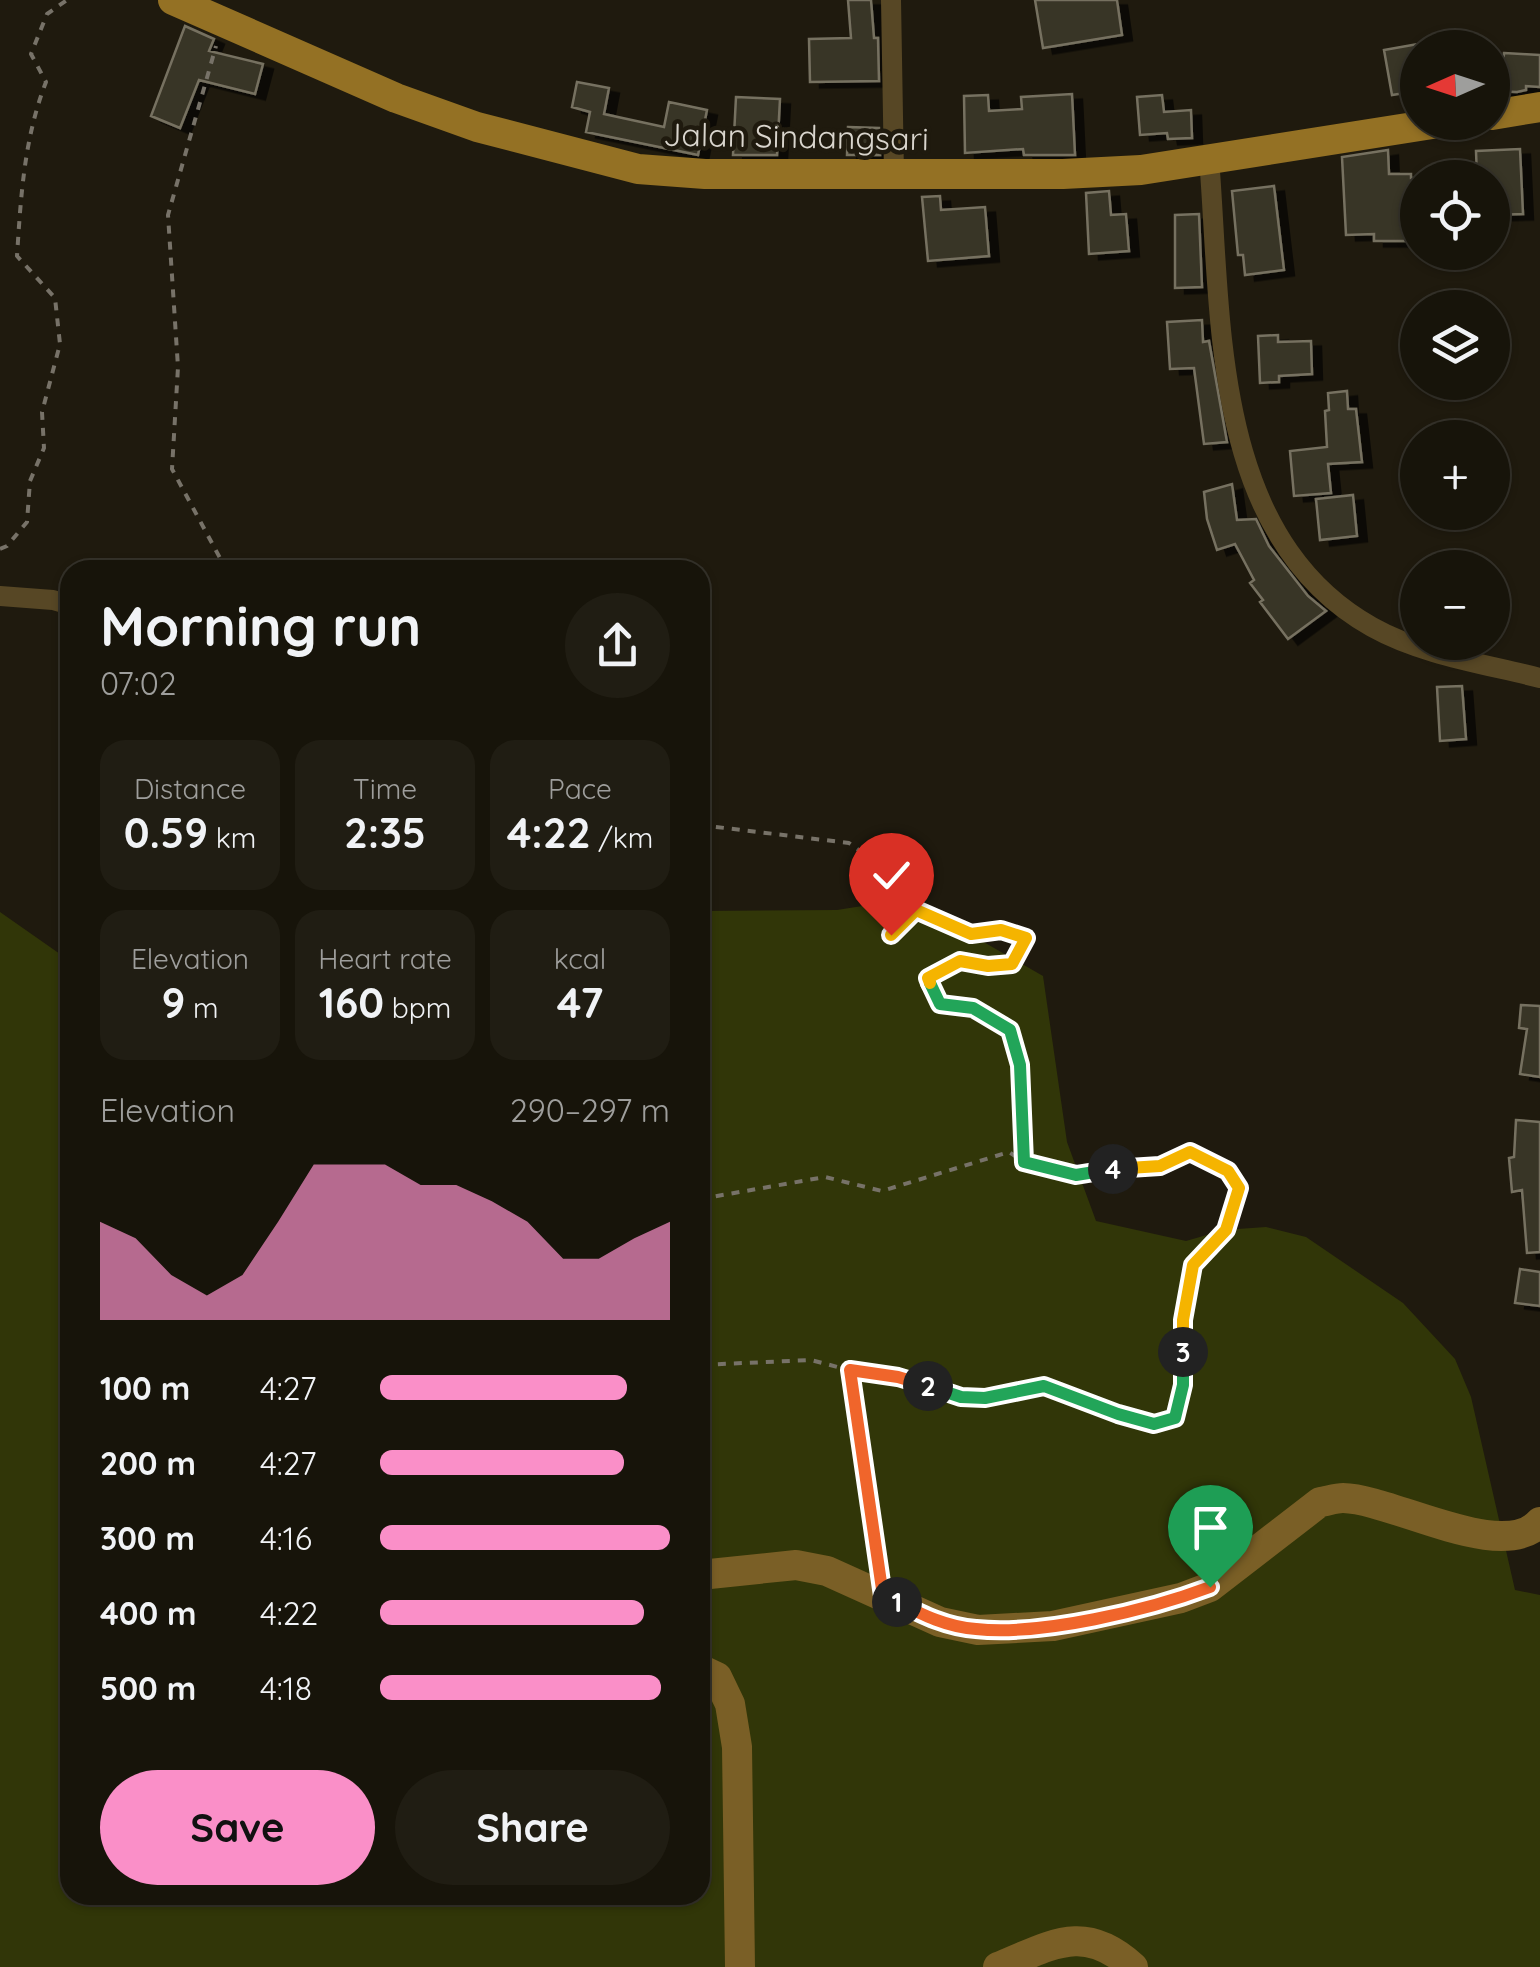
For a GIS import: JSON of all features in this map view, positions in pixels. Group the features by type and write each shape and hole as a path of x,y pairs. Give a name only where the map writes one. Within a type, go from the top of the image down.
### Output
{"main road":[{"name":"Jalan Sindangsari","path":"173,0 396,98 477,127 638,169 705,174 1063,174 1140,170 1400,129"},
{"path":"1510,112 1540,107"},
{"path":"710,1574 796,1565 827,1571 940,1622 978,1630 1053,1626 1180,1598 1210,1587 1320,1502 1341,1498 1368,1502 1494,1537 1531,1528"},
{"path":"710,1673 717,1677 730,1704 737,1747 740,1967"},
{"path":"998,1967 1058,1942 1081,1941 1111,1947 1133,1967"}],"street":[{"path":"891,0 894,174"},
{"path":"1209,158 1235,427 1246,467 1281,537 1322,590 1374,628 1412,644 1540,678"},
{"path":"0,596 60,602"}],"path":[{"path":"0,549 8,546 27,522 30,481 44,448 42,412 60,344 56,298 17,256 22,172 30,122 46,82 31,54 47,14 67,0"},
{"path":"219,560 172,469 178,367 168,215 223,22"},
{"path":"710,826 849,843 871,858 891,935 916,910 971,934 1001,930 1026,938 1012,964 988,966 960,961 928,978 940,1004 973,1008 1010,1030 1020,1065 1024,1162"},
{"path":"710,1197 824,1177 882,1191 1010,1152 1024,1162 1076,1175 1160,1166 1190,1152 1228,1171 1239,1188 1226,1230 1193,1265 1183,1320 1183,1385 1175,1418 1154,1424 1044,1386 985,1398 961,1397 898,1377 811,1360 710,1364"},
{"path":"850,1370 883,1596"}],"green space":[{"path":"875,904 954,925 1043,976 1067,1142 1096,1221 1186,1241 1224,1230 1266,1227 1306,1237 1403,1303 1455,1359 1471,1397 1515,1590 1540,1595 1540,1967 0,1967 0,912 60,954 60,1905 710,1905 710,911 837,910"}],"building":[{"path":"848,0 871,0 874,38 878,38 879,81 810,82 809,39 851,38"},
{"path":"1035,0 1117,0 1122,35 1043,48"},
{"path":"185,26 214,39 209,51 263,64 255,94 199,80 180,128 151,116"},
{"path":"1400,47 1400,94 1392,95 1384,50"},
{"path":"1510,53 1540,55 1540,87 1526,86 1526,90 1510,92"},
{"path":"577,82 609,88 604,114 664,127 669,102 707,110 698,155 586,132 590,112 572,107"},
{"path":"1072,94 1075,155 1024,155 1023,149 965,153 964,96 988,95 989,111 1022,109 1021,97"},
{"path":"1162,95 1164,112 1191,110 1192,138 1168,139 1167,133 1140,135 1137,97"},
{"path":"736,97 780,99 777,155 733,155"},
{"path":"848,127 879,128 880,155 847,155"},
{"path":"1520,149 1523,214 1510,214 1510,160 1476,160 1476,151"},
{"path":"1388,150 1389,174 1400,174 1400,241 1374,241 1374,234 1346,235 1342,157"},
{"path":"1274,186 1284,270 1245,275 1243,255 1238,255 1232,191"},
{"path":"1109,191 1111,215 1126,214 1129,251 1089,254 1086,193"},
{"path":"940,196 941,210 985,207 989,256 928,261 922,197"},
{"path":"1199,214 1202,287 1175,288 1175,215"},
{"path":"1202,320 1203,342 1209,341 1227,442 1204,444 1194,368 1170,369 1167,322"},
{"path":"1278,335 1278,342 1311,341 1312,374 1279,376 1279,382 1260,383 1258,336"},
{"path":"1347,391 1348,409 1356,409 1362,462 1328,464 1331,493 1294,496 1290,451 1327,447 1328,393"},
{"path":"1232,484 1237,520 1256,519 1269,546 1308,596 1326,611 1288,639 1260,602 1263,600 1250,583 1254,580 1235,544 1217,550 1204,492"},
{"path":"1353,495 1357,536 1320,540 1316,499"},
{"path":"1462,686 1466,739 1440,741 1437,687"},
{"path":"1521,1005 1540,1006 1540,1077 1520,1074 1527,1029 1519,1028"},
{"path":"1516,1120 1540,1122 1540,1252 1527,1253 1522,1190 1512,1192 1509,1158 1514,1157"},
{"path":"1520,1269 1540,1272 1540,1306 1515,1303"}],"route":[{"path":"891,935 916,910 971,934 1001,930 1026,938 1012,964 988,966 960,961 928,978 940,1004 973,1008 1010,1030 1020,1065 1024,1162 1076,1175 1160,1166 1190,1152 1228,1171 1239,1188 1226,1230 1193,1265 1183,1320 1183,1385 1175,1418 1154,1424 1044,1386 985,1398 961,1397 898,1377 850,1370 883,1596 940,1622 978,1630 1053,1626 1180,1598 1210,1587"}]}
